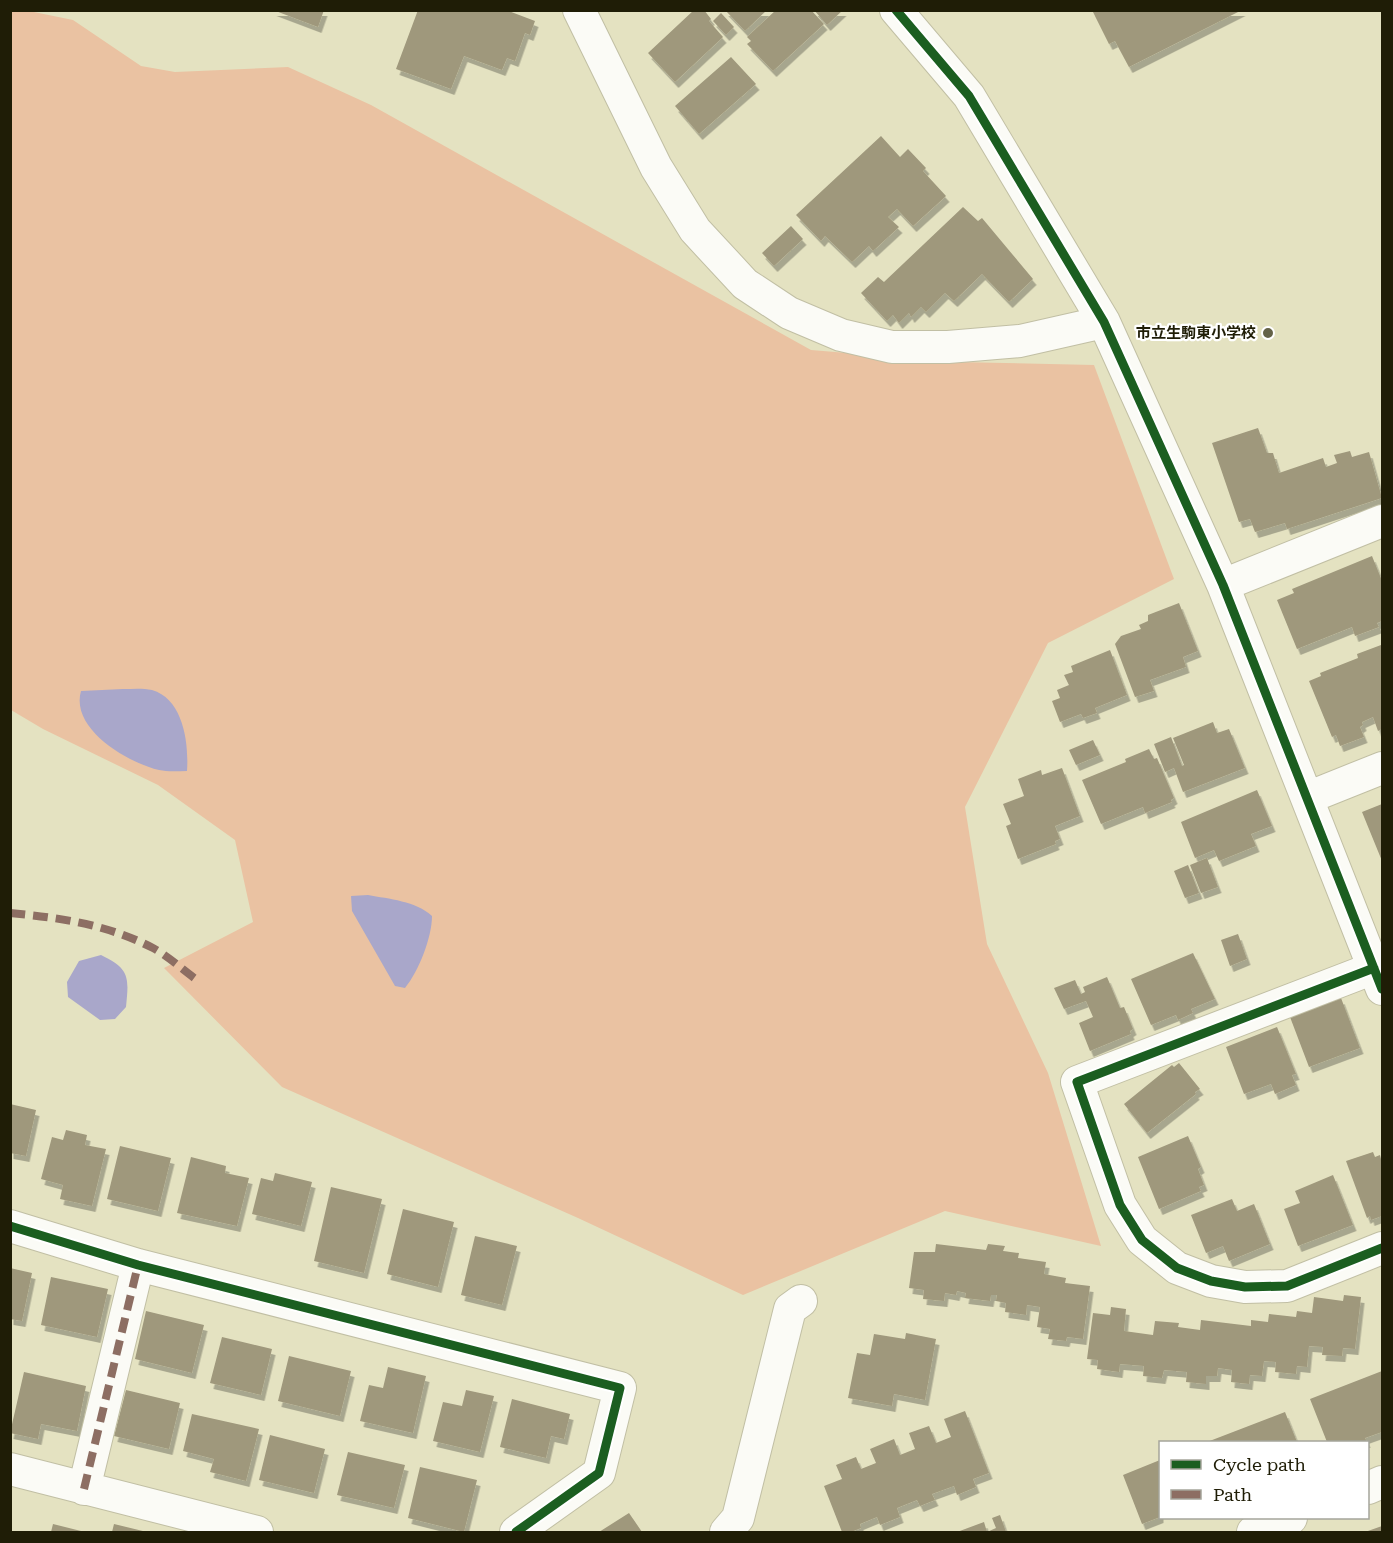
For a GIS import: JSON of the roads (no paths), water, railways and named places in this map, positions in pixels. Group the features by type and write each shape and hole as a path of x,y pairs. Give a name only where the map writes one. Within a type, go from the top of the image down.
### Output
{"street":[{"path":"579,10 656,167 695,230 745,284 789,313 841,335 892,346 948,347 1020,341 1104,322"},
{"path":"896,10 969,96 1104,322 1223,585 1378,979 1077,1082 1120,1204 1142,1240 1177,1268 1211,1281 1245,1287 1287,1286 1383,1248"},
{"path":"1223,585 1383,521"},
{"path":"1307,798 1383,768"},
{"path":"10,1226 138,1265 620,1388 599,1473 516,1533"},
{"path":"84,1489 138,1265"},
{"path":"726,1533 738,1518 790,1309 801,1301"},
{"path":"10,1469 223,1528 257,1533"},
{"path":"1369,1488 1383,1482"},
{"path":"1253,1533 1288,1519"}],"water":[{"path":"152,690 171,702 182,723 185,735 187,771 162,771 146,766 118,752 93,731 84,718 80,705 81,691"},
{"path":"368,895 410,904 432,916 424,954 405,988 395,986 352,911 351,896"},
{"path":"101,955 118,965 127,981 126,1007 115,1019 100,1020 68,997 67,982 79,961"}],"place":[{"name":"市立生駒東小学校","path":"1268,333"}]}
